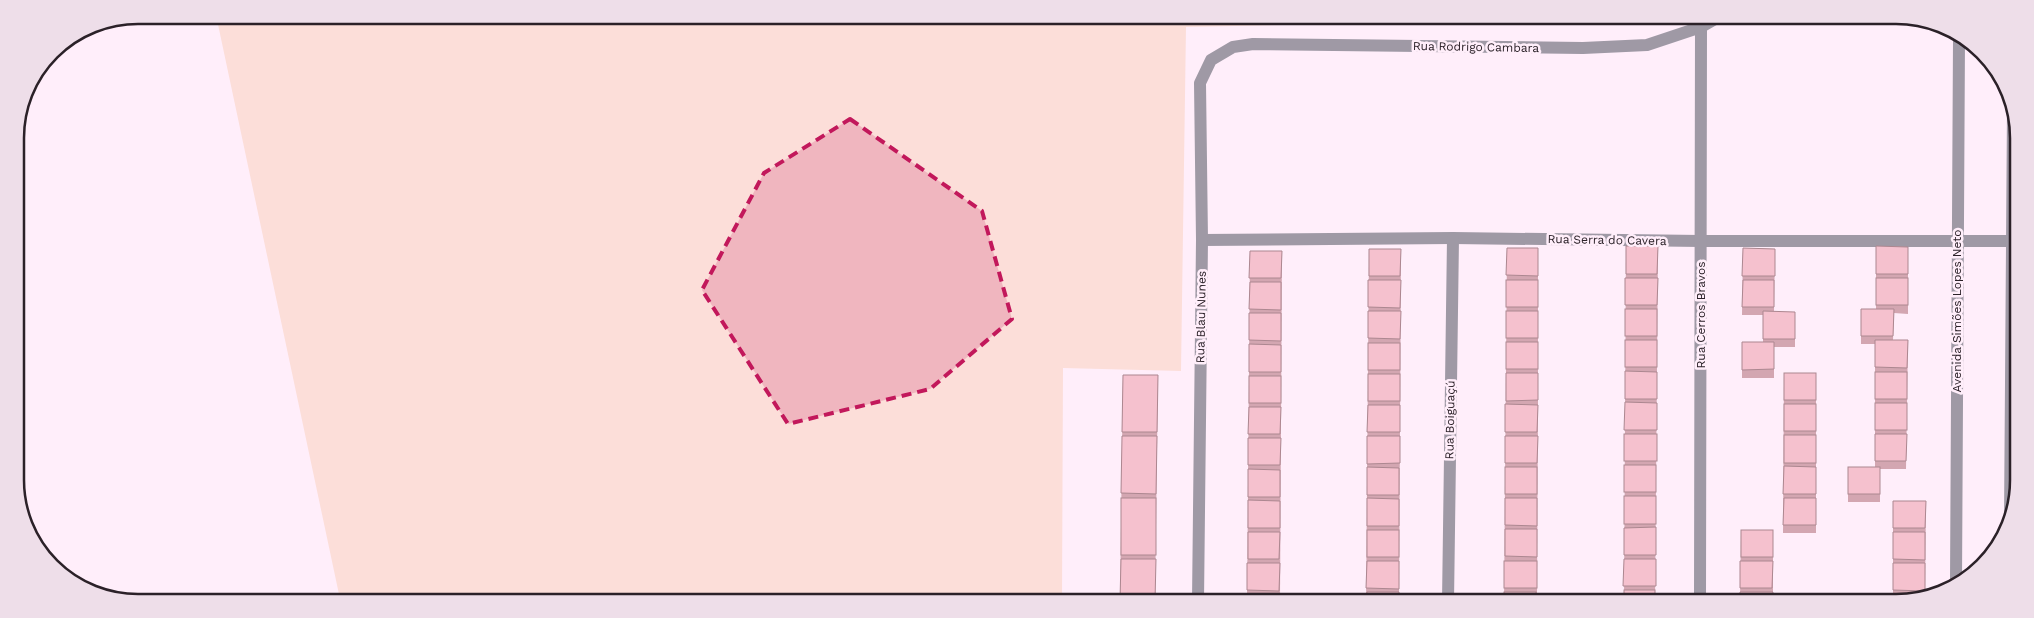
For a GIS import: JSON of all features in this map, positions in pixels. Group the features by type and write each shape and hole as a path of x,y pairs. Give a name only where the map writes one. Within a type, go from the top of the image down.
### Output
{"street":[{"name":"Rua Rodrigo Cambara","path":"1233,47 1253,44 1602,47 1648,45 1706,24"},
{"name":"Rua Cerros Bravos","path":"1700,594 1701,27"},
{"name":"Avenida Simões Lopes Neto","path":"1956,577 1959,43"},
{"name":"Rua Blau Nunes","path":"1198,594 1202,240 1200,83 1211,60 1233,47"},
{"name":"Rua Serra do Cavera","path":"1202,240 1452,238 1701,241 2010,241"},
{"name":"Rua Boiguaçú","path":"1448,594 1452,238"}],"highlighted area":[{"path":"850,119 982,211 1012,319 930,389 788,424 702,290 764,173"}],"shaded area":[{"path":"218,24 1341,24 1186,27 1181,371 1063,368 1062,594 339,594"}],"building":[{"path":"1626,246 1658,246 1657,274 1626,274"},
{"path":"1876,246 1908,247 1908,274 1876,274"},
{"path":"1507,248 1538,248 1538,276 1506,275"},
{"path":"1743,248 1775,249 1775,276 1742,276"},
{"path":"1369,249 1401,249 1400,276 1369,276"},
{"path":"1250,251 1282,251 1281,278 1249,278"},
{"path":"1625,278 1658,278 1657,305 1625,305"},
{"path":"1876,278 1908,278 1908,305 1876,305"},
{"path":"1368,280 1401,280 1400,308 1368,307"},
{"path":"1506,280 1538,280 1538,307 1506,307"},
{"path":"1743,280 1774,280 1774,307 1742,307"},
{"path":"1250,282 1281,282 1281,310 1249,309"},
{"path":"1625,309 1657,309 1657,336 1625,336"},
{"path":"1861,309 1894,309 1893,336 1861,336"},
{"path":"1368,311 1401,311 1400,339 1368,338"},
{"path":"1506,311 1538,311 1538,338 1506,338"},
{"path":"1763,311 1795,312 1795,339 1763,339"},
{"path":"1249,313 1281,313 1281,341 1249,340"},
{"path":"1625,340 1657,340 1657,367 1625,367"},
{"path":"1875,340 1908,340 1907,368 1875,367"},
{"path":"1506,342 1538,342 1538,369 1506,369"},
{"path":"1742,342 1774,342 1774,369 1742,370"},
{"path":"1368,343 1400,343 1400,370 1368,370"},
{"path":"1249,344 1281,345 1281,372 1249,372"},
{"path":"1625,371 1657,372 1657,399 1625,399"},
{"path":"1875,372 1907,372 1907,399 1875,399"},
{"path":"1506,373 1538,373 1538,400 1506,401"},
{"path":"1784,373 1816,373 1816,400 1784,400"},
{"path":"1368,374 1400,374 1400,401 1368,401"},
{"path":"1123,375 1158,375 1157,432 1122,432"},
{"path":"1249,376 1281,376 1281,403 1249,403"},
{"path":"1625,402 1657,403 1657,430 1624,430"},
{"path":"1875,403 1907,403 1907,430 1875,430"},
{"path":"1505,404 1538,405 1537,432 1505,432"},
{"path":"1784,404 1816,404 1816,431 1784,431"},
{"path":"1368,405 1400,405 1400,432 1367,432"},
{"path":"1249,407 1281,407 1280,434 1248,434"},
{"path":"1624,434 1657,434 1657,461 1624,461"},
{"path":"1875,434 1907,434 1906,461 1875,461"},
{"path":"1784,435 1816,435 1816,463 1784,463"},
{"path":"1122,436 1157,436 1156,494 1121,493"},
{"path":"1367,436 1400,436 1400,463 1367,464"},
{"path":"1505,436 1538,436 1537,463 1505,463"},
{"path":"1248,438 1281,438 1280,465 1248,465"},
{"path":"1624,465 1656,465 1656,492 1624,492"},
{"path":"1784,466 1816,467 1816,494 1783,494"},
{"path":"1367,467 1399,468 1399,495 1367,495"},
{"path":"1505,467 1537,467 1537,494 1505,494"},
{"path":"1848,467 1880,467 1880,494 1848,494"},
{"path":"1248,469 1280,470 1280,497 1248,497"},
{"path":"1624,496 1656,496 1656,524 1624,524"},
{"path":"1121,498 1156,498 1156,555 1121,555"},
{"path":"1367,498 1399,499 1399,526 1367,526"},
{"path":"1505,498 1537,498 1537,526 1505,525"},
{"path":"1784,498 1816,498 1816,525 1783,525"},
{"path":"1248,500 1280,501 1280,528 1248,528"},
{"path":"1893,501 1926,501 1925,528 1893,528"},
{"path":"1656,527 1656,555 1624,555 1624,528"},
{"path":"1505,529 1537,529 1537,557 1505,556"},
{"path":"1367,530 1399,530 1399,557 1367,557"},
{"path":"1741,530 1773,530 1773,557 1741,557"},
{"path":"1248,532 1280,532 1279,559 1248,559"},
{"path":"1893,532 1925,532 1925,560 1893,559"},
{"path":"1121,559 1156,559 1155,594 1120,594"},
{"path":"1624,559 1656,559 1656,586 1623,586"},
{"path":"1367,561 1399,561 1399,589 1366,588"},
{"path":"1504,561 1537,561 1537,588 1504,588"},
{"path":"1740,561 1773,561 1772,588 1740,588"},
{"path":"1247,563 1280,563 1279,591 1247,590"},
{"path":"1893,563 1925,563 1925,590 1893,590"},
{"path":"1624,590 1655,590 1655,594 1624,594"},
{"path":"1367,592 1399,592 1399,594 1367,594"},
{"path":"1504,592 1536,592 1536,594 1504,594"},
{"path":"1740,592 1773,592 1773,594 1740,594"}]}
